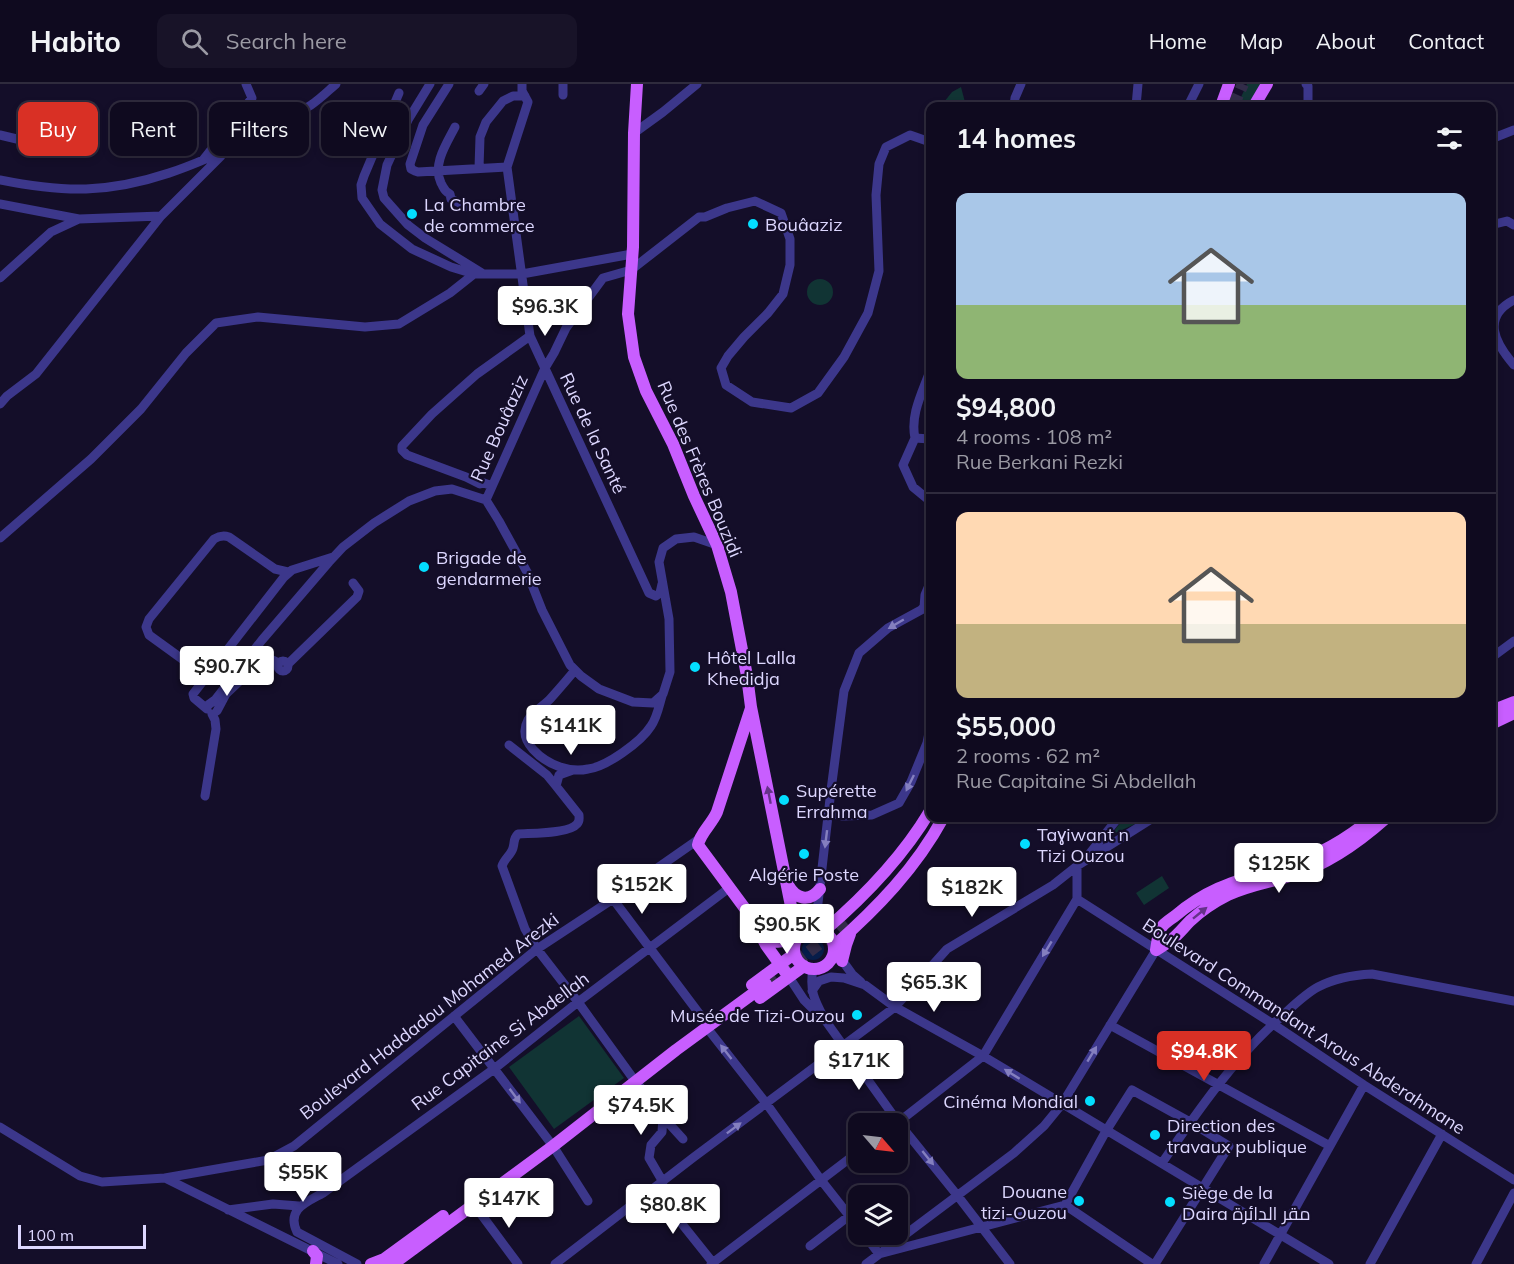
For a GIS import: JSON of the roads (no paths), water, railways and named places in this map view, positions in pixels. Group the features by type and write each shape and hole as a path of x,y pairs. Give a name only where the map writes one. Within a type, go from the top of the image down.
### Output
{"main road":[{"name":"Rue des Frères Bouzidi","path":"637,84 634,133 633,254 628,314 634,357 646,391 673,444 717,545 731,592 751,707 787,883 795,920 802,933"},
{"path":"1222,102 1229,84"},
{"path":"1257,102 1268,84"},
{"path":"1496,709 1514,702"},
{"name":"Boulevard Haddadou Mohamed Arezki","path":"699,839 713,822 717,812 751,707"},
{"path":"1496,722 1514,713"},
{"path":"819,930 843,914 874,885 907,845 926,817"},
{"path":"676,1050 696,1043 789,977 809,968 821,968 828,963 833,956 834,947 849,926 903,863 931,822"},
{"path":"842,961 849,926 884,899 926,846 941,822"},
{"path":"1156,950 1161,928 1202,896 1223,885 1290,864 1335,844 1367,822"},
{"path":"1156,950 1171,940 1210,905 1229,894 1295,875 1317,865 1344,852 1381,822"},
{"path":"699,839 698,847 752,918 763,939 789,977"},
{"path":"787,883 794,894 802,898 814,895 820,889"},
{"path":"763,939 782,941 788,936 795,920"},
{"path":"809,968 796,959 794,952 796,940 802,933 806,930 819,930 829,936 834,947"},
{"path":"763,939 777,951 794,952"},
{"path":"676,1050 688,1034 704,1020 780,965 794,952"},
{"path":"393,1264 766,984"},
{"path":"405,1264 492,1199 506,1180"},
{"path":"370,1264 384,1259 486,1186 506,1180"},
{"path":"313,1251 317,1256 316,1264"}],"street":[{"path":"202,161 252,98 246,84"},
{"path":"309,106 336,84"},
{"path":"430,84 408,120 387,165 382,190 384,198 408,225 478,274"},
{"path":"449,84 423,125 410,164 411,169 415,171 507,167"},
{"name":"Rue de la Santé","path":"522,84 522,91 528,102 507,167 530,336 649,593 656,596 660,593 662,584"},
{"path":"562,84 562,95"},
{"path":"634,133 697,84"},
{"path":"1014,102 1021,84"},
{"path":"1137,102 1138,84"},
{"path":"1190,102 1199,84"},
{"path":"1308,85 1308,102"},
{"path":"399,93 364,176 361,185 362,198 380,224 412,249 451,267 478,274 522,274 633,254"},
{"path":"479,168 480,137 486,122 503,101 513,96 525,96"},
{"path":"455,127 441,156 437,175 451,199 468,207"},
{"path":"1496,137 1514,130"},
{"path":"0,135 18,139"},
{"path":"631,270 699,217 754,201 781,213 790,239 790,265 783,294 768,314 728,356 721,368 726,386 752,402 791,408 818,393 844,357 868,313 879,271 876,195 879,164 886,147 910,135 926,141"},
{"path":"0,180 41,188 86,189 129,184 169,173 213,156"},
{"path":"0,404 36,374 161,216 221,156"},
{"path":"0,204 79,219 161,216"},
{"path":"0,278 51,232 79,219"},
{"path":"1496,224 1507,221 1514,225"},
{"name":"Rue Bouâaziz","path":"631,270 603,278 566,328 544,368 486,500 527,572 542,610 570,665 580,676 599,689 633,702 653,703 663,694"},
{"path":"0,538 91,459 141,409 186,353 216,323 258,317 365,327 399,324 478,274"},
{"path":"1496,316 1503,306 1514,300"},
{"path":"492,486 480,484 407,455 402,450 402,446 432,414 477,374 530,336"},
{"path":"1496,338 1502,351 1514,365"},
{"path":"926,382 912,426 915,438 903,465 913,488 926,498"},
{"path":"915,438 926,439"},
{"path":"211,710 215,700 305,589 343,547 374,523 410,501 435,491 452,489 486,500"},
{"path":"207,677 149,635 146,627 149,619 214,539 224,535 275,569 288,573"},
{"path":"575,670 551,698 528,719 525,732 535,752 552,763 573,770 587,770 619,755 640,740 653,723 663,694 670,672 669,619 659,562 663,548 676,539 694,537 717,545"},
{"path":"205,796 216,729 215,720 211,710 194,698 193,694 288,573 334,556"},
{"path":"211,710 262,660 273,660 284,664 357,597 359,591 353,584"},
{"path":"819,930 820,889 844,691 859,652 888,628 926,612 924,606 926,593"},
{"path":"1496,654 1514,641"},
{"path":"829,813 843,816 872,815 899,803 911,782 926,744"},
{"path":"509,745 547,775 579,815 577,824 566,831 518,834 514,839 513,849 503,862 502,866 525,929 537,949 635,1081 683,1139"},
{"path":"556,786 559,775 573,770"},
{"path":"908,1114 983,1056 1077,899 1077,866 1097,846 1115,822"},
{"path":"555,1264 895,1007 947,948 1053,885 1077,866 1147,822"},
{"name":"Boulevard Haddadou Mohamed Arezki","path":"0,1127 80,1176 102,1182 165,1178 268,1160 294,1146 537,949 699,839"},
{"name":"Rue Capitaine Si Abdellah","path":"299,1206 323,1193 494,1069 578,1002 729,888"},
{"path":"613,899 704,1020"},
{"name":"Boulevard Commandant Arous Abderahmane","path":"1077,899 1514,1180"},
{"path":"834,947 852,974 895,1007 983,1056 1329,1264"},
{"path":"866,1264 1014,1153 1044,1126 1062,1104 1156,950"},
{"path":"809,968 812,992 825,1020 890,1113"},
{"path":"1162,1163 1200,1108 1259,1037 1296,1003 1317,988 1337,979 1372,974 1514,1001"},
{"path":"789,977 809,1005 825,1020"},
{"path":"812,992 819,981 831,977 844,978 865,986"},
{"path":"454,1016 553,1146 588,1201"},
{"path":"1110,1025 1330,1146"},
{"path":"711,1033 848,1215"},
{"path":"1264,1264 1364,1085"},
{"path":"879,1254 1065,1205 1106,1131 1132,1090 1228,1146 1154,1264 1065,1205"},
{"path":"663,1117 662,1132 651,1145 649,1158 663,1182"},
{"path":"1370,1264 1442,1134"},
{"path":"908,1136 1010,1264"},
{"path":"654,1189 712,1264 848,1160"},
{"path":"165,1178 338,1264"},
{"path":"1476,1264 1514,1193"},
{"path":"228,1210 273,1204 299,1206 294,1219"},
{"path":"283,1204 291,1210 294,1226 299,1233 357,1264"},
{"path":"478,1210 518,1264"},
{"path":"810,1246 848,1217"},
{"path":"872,1245 879,1254"}],"water":[{"path":"813,938 821,941 824,949 821,957 813,960 805,957 802,949 805,941"}],"tunnel":[{"path":"1235,102 1243,84"},
{"path":"766,984 846,922"}],"place":[{"name":"La Chambre de commerce","path":"412,214"},
{"name":"Bouâaziz","path":"753,224"},
{"name":"Brigade de gendarmerie","path":"424,567"},
{"name":"Hôtel Lalla Khedidja","path":"695,667"},
{"name":"Supérette Errahma","path":"784,800"},
{"name":"Taɣiwant n Tizi Ouzou","path":"1025,844"},
{"name":"Algérie Poste","path":"804,854"},
{"name":"Musée de Tizi-Ouzou","path":"857,1015"},
{"name":"Cinéma Mondial","path":"1090,1101"},
{"name":"Direction des travaux publique","path":"1155,1135"},
{"name":"Douane tizi-Ouzou","path":"1079,1201"},
{"name":"Siège de la Daira مقر الدائرة","path":"1170,1202"}]}
